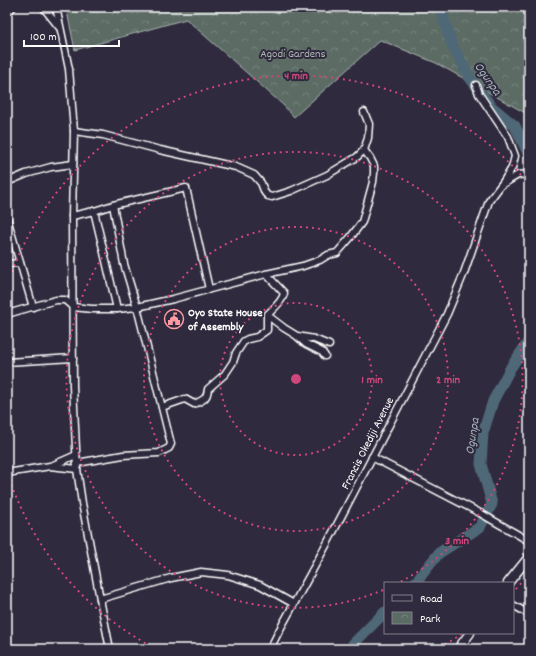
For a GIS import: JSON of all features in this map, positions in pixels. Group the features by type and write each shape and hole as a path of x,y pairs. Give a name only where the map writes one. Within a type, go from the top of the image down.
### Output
{"main road":[{"path":"7,10 10,7"}],"street":[{"path":"43,7 60,28"},
{"path":"56,7 69,69 74,131 72,216 73,386 76,455 82,503 110,649"},
{"path":"476,85 479,94 508,138 515,156 512,168 501,185"},
{"path":"74,131 103,135 166,152 236,168 254,175 261,183 265,193 272,197 291,191 327,175 357,157 364,150 368,138 369,124 364,112"},
{"path":"7,314 56,300 65,300 73,307 117,309 137,306 173,299 266,274 303,266 320,260 328,255 337,253 362,222 373,182 374,166 364,150"},
{"path":"7,182 26,174 51,167 73,164"},
{"name":"Francis Okediji Avenue","path":"270,649 329,540 447,314 464,273 489,201 501,185 518,176 529,174"},
{"path":"72,216 186,188 209,289"},
{"path":"7,473 50,466 77,466 123,455 159,453 168,448 171,444 137,306 124,264 113,205"},
{"path":"94,211 117,309"},
{"path":"7,218 33,307"},
{"path":"7,264 20,263"},
{"path":"162,407 185,399 194,404 202,401 207,395 208,388 225,374 230,367 236,353 244,341 257,337 267,330 267,315 282,299 284,293 266,274"},
{"path":"267,315 306,344 322,352 325,356"},
{"path":"297,336 314,339 329,345"},
{"path":"7,362 73,358"},
{"path":"50,466 76,455"},
{"path":"372,457 480,513 529,541"},
{"path":"509,582 529,557"},
{"path":"100,599 171,578 201,572 228,575 260,585 294,604"},
{"path":"514,606 529,614"},
{"path":"458,649 469,634"}],"green space":[{"name":"Agodi Gardens","path":"66,7 529,7 529,115 436,63 380,40 294,117 283,105 186,19 75,50"}],"waterway":[{"name":"Ogunpa","path":"440,7 452,45 470,78 492,107 515,126 529,155"},
{"name":"Ogunpa","path":"416,582 439,553 480,527 492,504 481,464 483,433 493,401 511,367 529,341"},
{"name":"Ogunpa","path":"352,649 353,644 384,613"}],"place":[{"name":"Oyo State House of Assembly","path":"174,319"}]}
